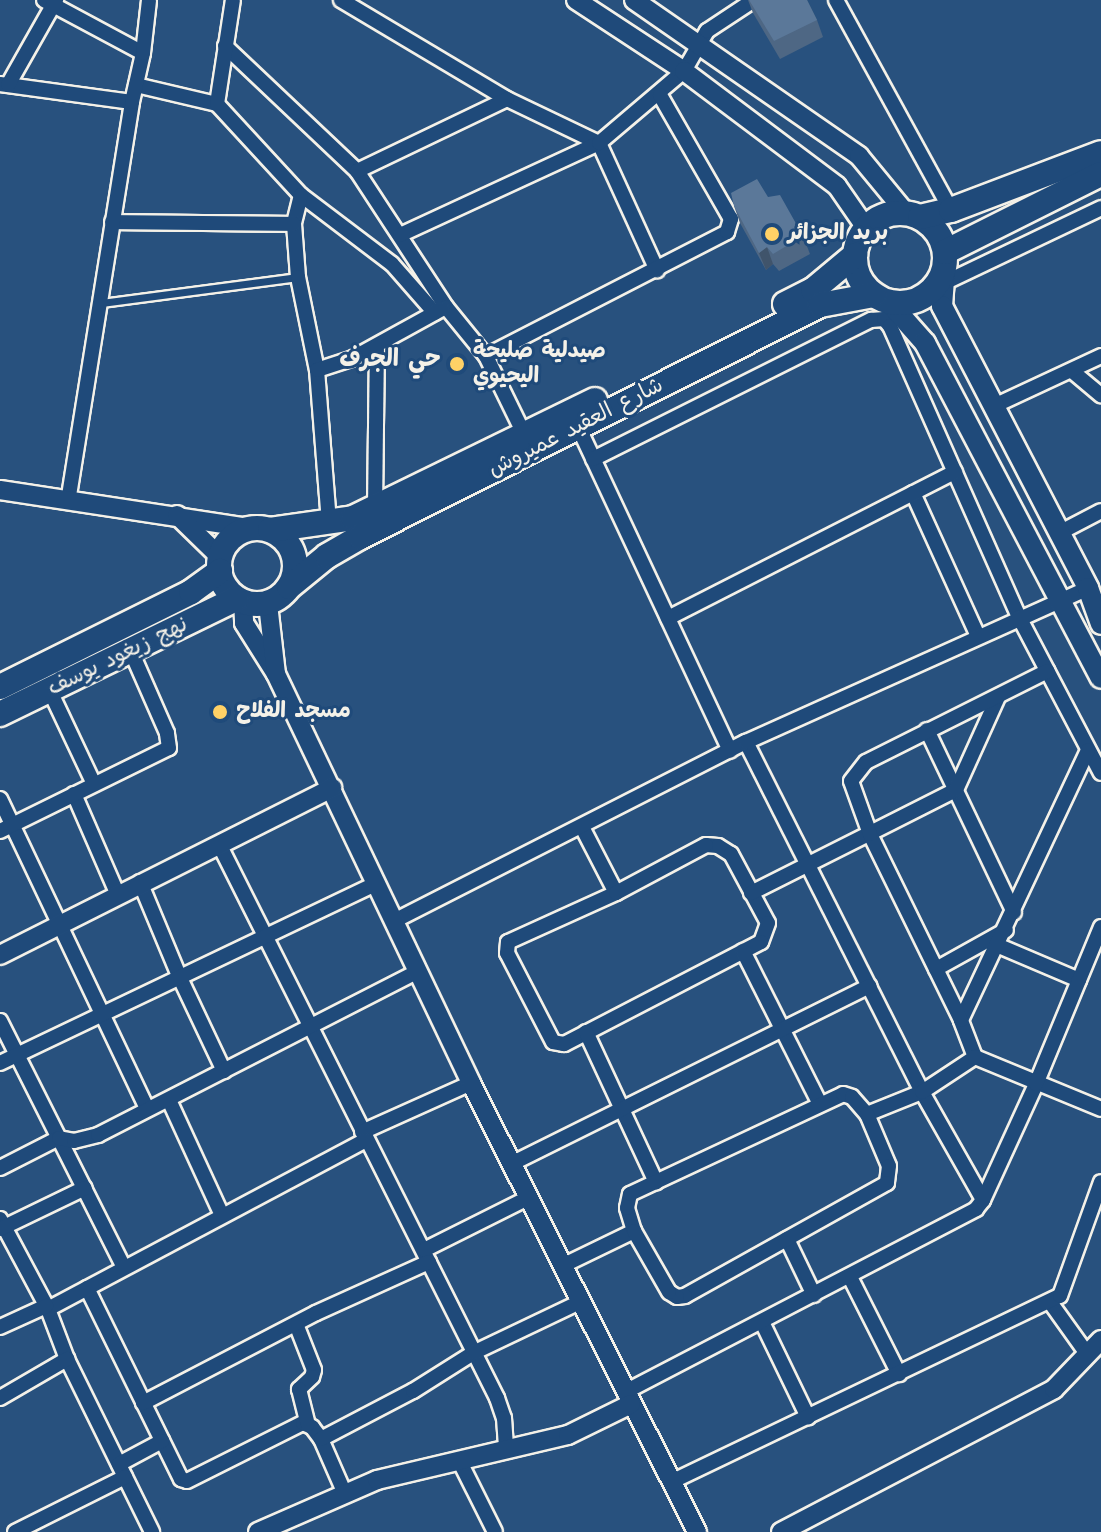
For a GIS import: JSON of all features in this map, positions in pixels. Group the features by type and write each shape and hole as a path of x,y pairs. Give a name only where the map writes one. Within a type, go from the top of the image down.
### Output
{"main road":[{"path":"1101,153 951,210 913,215 891,214 866,228 855,255 863,284 925,343 1101,678"},
{"path":"881,298 917,300 930,292 945,267 1101,174"},
{"path":"913,215 941,238 945,267 942,306 996,405 1088,588 1101,624"},
{"name":"شارع العقيد عميروش","path":"289,587 327,556 360,537 813,290 855,255"},
{"name":"شارع العقيد عميروش","path":"259,529 329,524 375,508 524,434 574,419 820,305 881,298"},
{"path":"259,529 280,536 293,554 295,565 289,587 268,604 240,600 226,588 220,565 230,540 259,529"},
{"name":"نهج زيغود يوسف","path":"0,687 191,592 220,565"},
{"name":"نهج زيغود يوسف","path":"0,714 240,600"}],"street":[{"path":"68,502 132,102 143,53 149,0"},
{"path":"217,104 233,0"},
{"path":"341,0 507,99 599,143 657,270"},
{"path":"576,0 684,71 837,186 866,228"},
{"path":"634,0 859,156 913,215"},
{"path":"836,0 951,210"},
{"path":"132,102 4,84 51,2 143,53"},
{"path":"400,235 599,143 660,95 684,71 707,31 747,2"},
{"path":"225,46 357,171 400,235 441,310"},
{"path":"136,85 217,104 301,195 392,264 486,356 524,434"},
{"path":"486,356 721,237 731,219 660,95"},
{"path":"357,171 507,99"},
{"path":"301,195 294,224 298,277 317,370 329,524"},
{"path":"945,267 1101,208"},
{"path":"112,222 294,224"},
{"path":"317,370 377,346 441,310"},
{"path":"593,459 878,318 890,326 1019,617 1101,773"},
{"path":"375,508 377,346"},
{"path":"996,405 1101,356"},
{"path":"1072,371 1101,395"},
{"path":"574,419 730,751"},
{"path":"668,618 955,472"},
{"path":"0,490 259,529"},
{"path":"913,493 978,636"},
{"path":"1059,533 1101,511"},
{"path":"177,515 220,565"},
{"path":"394,921 746,742 1088,588"},
{"path":"240,600 244,623 276,674 416,972 697,1532"},
{"path":"268,604 276,674"},
{"path":"6,828 169,748 167,733 131,651"},
{"path":"1048,671 927,730 857,770 851,781 853,797 961,1020 975,1057 1101,1109"},
{"path":"50,691 94,784"},
{"path":"751,893 956,790 998,697"},
{"path":"927,730 1014,912"},
{"path":"746,742 922,1092 983,1200"},
{"path":"961,1020 999,946 1088,750"},
{"path":"0,955 62,925 117,893 332,788"},
{"path":"74,794 117,893"},
{"path":"0,799 6,828 62,925 147,1109"},
{"path":"582,827 616,893"},
{"path":"219,844 263,937 427,1256 504,1418 506,1450"},
{"path":"712,845 731,854 751,893 768,923 768,930 761,942 564,1044 553,1042 506,946 512,938 616,893 712,845"},
{"path":"140,882 180,978 224,1071"},
{"path":"0,1063 375,884"},
{"path":"258,1532 399,1474 568,1435 762,1322 966,1217 983,1200 1036,1084 1101,927"},
{"path":"936,969 1006,930"},
{"path":"999,946 1079,980"},
{"path":"743,951 820,1104"},
{"path":"0,1168 59,1138 74,1141 98,1135 416,972"},
{"path":"513,1163 870,986"},
{"path":"0,1021 124,1268"},
{"path":"586,1032 656,1182"},
{"path":"867,1114 922,1092 975,1057"},
{"path":"0,1327 87,1288 364,1136 471,1083"},
{"path":"843,1094 852,1097 867,1114 889,1166 887,1183 685,1296 677,1297 669,1292 634,1231 627,1199 656,1182 843,1094"},
{"path":"169,1100 222,1215"},
{"path":"671,1482 1050,1302 1064,1292 1101,1182"},
{"path":"85,1188 1,1225 47,1307 67,1359 152,1532"},
{"path":"143,1403 427,1256 530,1197"},
{"path":"564,1265 634,1231"},
{"path":"787,1239 814,1295"},
{"path":"850,1277 899,1374"},
{"path":"87,1288 176,1471 187,1481 303,1423 308,1424"},
{"path":"321,1439 413,1391 473,1353 580,1302"},
{"path":"1050,1302 1088,1355"},
{"path":"762,1322 808,1417"},
{"path":"296,1324 314,1370 312,1377 299,1389 308,1424 321,1439 345,1494"},
{"path":"781,1532 1054,1389 1101,1340"},
{"path":"0,1398 67,1359"},
{"path":"15,1532 122,1470 162,1441"},
{"path":"459,1460 495,1532"}],"lane":[{"path":"99,303 298,277"}],"building":[{"path":"749,0 807,0 817,20 774,41"},
{"name":"بريد الجزائر","path":"757,179 768,197 780,195 803,236 773,254 767,247 759,253 734,206 731,193"}],"place":[{"name":"بريد الجزائر","path":"772,234"},
{"name":"صيدلية صليحة اليحيوي","path":"457,364"},
{"name":"مسجد الفلاح","path":"220,712"}],"district":[{"name":"حي الجرف","path":"390,360"}]}
